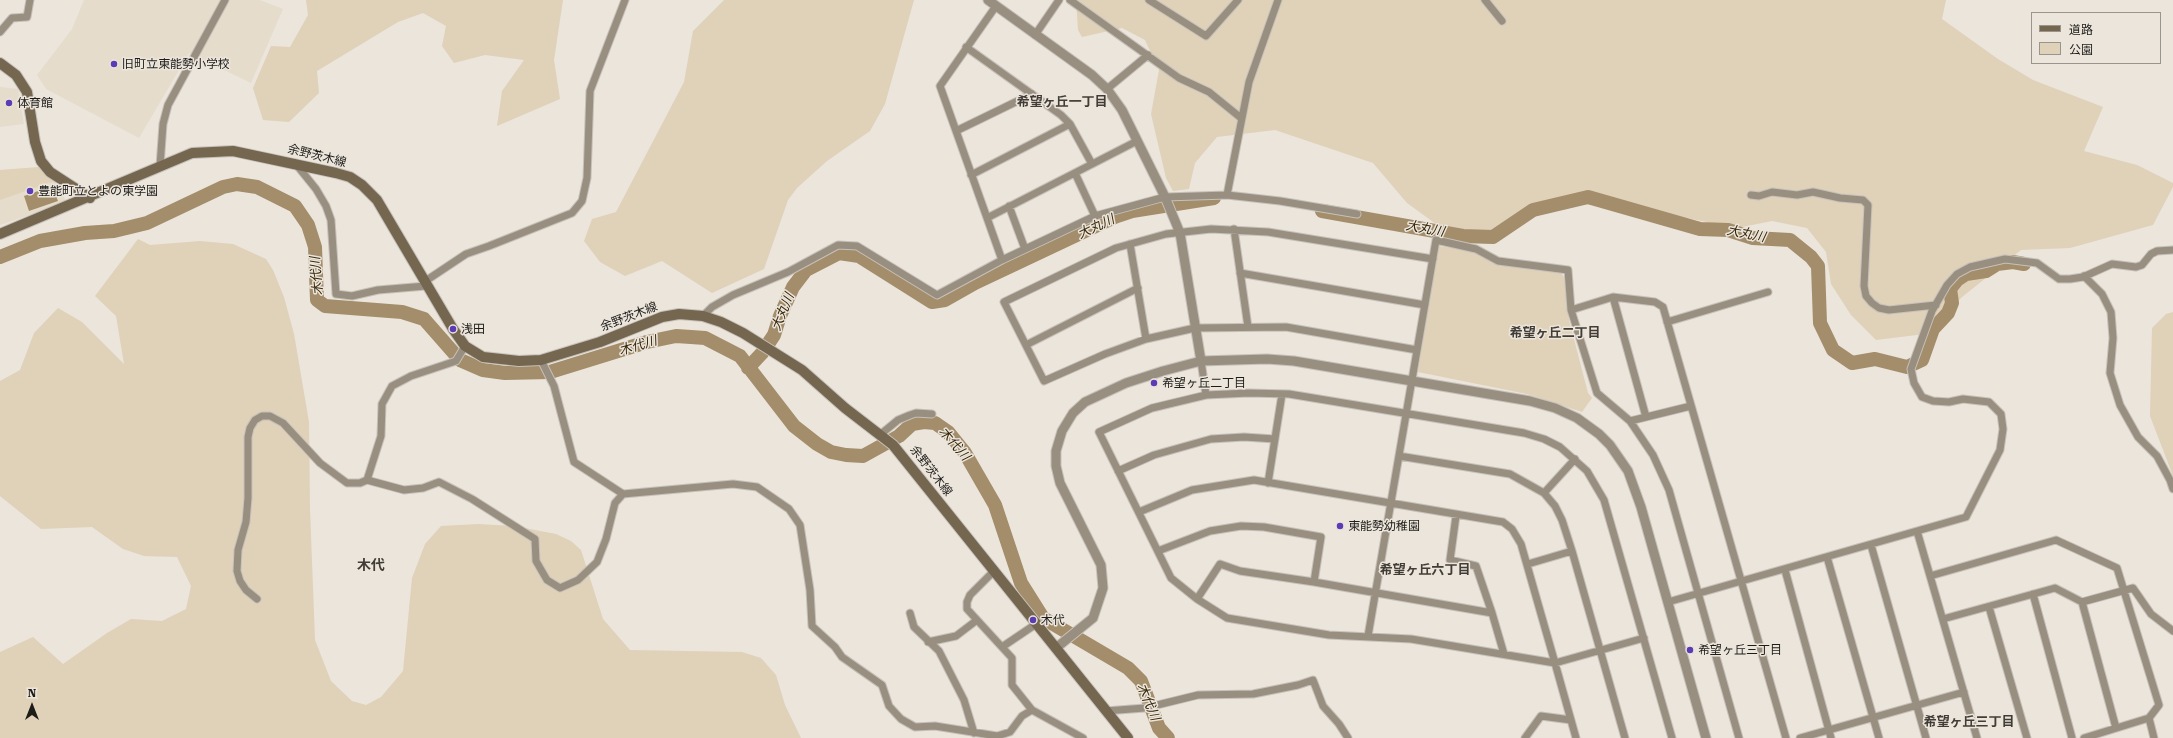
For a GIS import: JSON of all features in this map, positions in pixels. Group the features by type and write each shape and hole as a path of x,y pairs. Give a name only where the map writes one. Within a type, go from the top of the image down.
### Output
{"main road":[{"path":"0,63 16,75 27,92 35,142 41,161 50,172 90,198"},
{"name":"余野茨木線","path":"0,234 90,198 192,153 213,150 233,150 295,163 350,177 362,185 377,200 425,284 465,346 482,357 500,360 541,360 600,342 662,317 679,314 703,316 721,322 766,347 802,370 844,408 883,435 893,445 1036,624 1058,646 1105,711 1128,738"}],"street":[{"path":"0,32 12,18 26,17 30,0"},
{"path":"160,166 163,124 168,105 225,0"},
{"path":"295,163 316,189 326,206 331,220 336,294 352,296 378,290 425,284 466,254 572,213 582,201 586,178 590,91 626,0"},
{"path":"988,0 1092,75 1107,89 1122,110 1167,202 1180,233 1206,396"},
{"path":"1035,35 1059,0"},
{"path":"1070,0 1179,78 1209,92 1241,118"},
{"path":"1149,0 1206,36 1238,0"},
{"path":"1227,195 1241,118 1258,51 1278,0"},
{"path":"1485,0 1502,21"},
{"path":"996,6 940,86 1002,260"},
{"path":"966,47 1032,94 1070,124 1092,164"},
{"path":"1107,89 1148,55"},
{"path":"956,131 1032,94"},
{"path":"971,175 1070,124"},
{"path":"987,218 1137,141"},
{"path":"1075,173 1095,216"},
{"path":"1751,195 1759,196 1772,192 1797,195 1813,192 1840,198 1863,200 1868,205 1864,286 1866,296 1879,308 1889,310 1936,305"},
{"path":"703,316 712,307 733,295 788,272 838,245 857,246 937,295 1002,260 1095,216 1167,202 1227,195 1280,201 1357,214"},
{"path":"1009,206 1025,249"},
{"path":"1417,350 1293,328 1196,328 1146,339 1105,354 1044,381 1004,302 1116,248 1180,233 1211,229 1234,229 1268,232 1433,259"},
{"path":"1234,229 1248,327"},
{"path":"1368,636 1436,240 1476,249 1498,261 1568,270 1571,310 1597,393 1630,421 1653,455 1669,490 1739,738"},
{"path":"1130,244 1146,339"},
{"path":"1668,602 1785,570 1966,517 2000,450 2003,429 2001,414 1989,402 1963,399 1949,402 1933,401 1922,397 1914,384 1911,367 1936,305 1947,285 1957,274 1970,267 2005,259 2037,263 2059,279 2084,276 2112,264 2136,267 2142,266 2151,254 2157,251 2173,250"},
{"path":"1240,273 1425,305"},
{"path":"2084,276 2102,294 2111,312 2113,338 2110,373 2120,405 2138,437 2157,456 2170,480 2173,489"},
{"path":"1026,345 1138,288"},
{"path":"1667,322 1768,292"},
{"path":"1571,310 1613,297 1655,302 1662,307 1786,738"},
{"path":"1613,297 1646,417"},
{"path":"366,480 381,436 382,404 392,386 411,376 456,361 465,346"},
{"path":"1058,646 1093,618 1099,604 1103,588 1103,576 1095,553 1060,483 1056,466 1056,451 1062,431 1073,413 1085,402 1126,383 1162,371 1201,361 1267,359 1294,361 1530,401 1555,408 1577,418 1599,434 1610,445 1628,471 1641,507 1706,738"},
{"path":"541,360 554,386 574,462 622,494 733,484 757,487 789,509 800,525 810,590 812,626 835,647 842,657 882,685 889,706 902,719 915,727 935,726 997,736 1010,732 1022,716 1032,710"},
{"path":"1644,638 1555,663 1411,639 1329,635 1227,618 1197,599 1171,578 1099,432 1152,408 1206,396 1248,393 1282,394 1538,437 1560,447 1575,459 1595,482 1604,500 1644,638 1672,738"},
{"path":"1268,483 1282,394"},
{"path":"1630,421 1691,406"},
{"path":"883,435 898,420 916,413 932,414"},
{"path":"257,599 246,590 240,581 237,570 238,550 246,522 248,498 248,437 250,428 255,420 262,416 270,416 283,423 320,463 347,483 360,483 366,480 404,490 423,488 439,482 472,500 535,539 536,561 547,580 560,588 578,580 597,562 606,539 616,502 622,494"},
{"path":"1118,471 1154,455 1211,439 1244,437 1275,438"},
{"path":"1399,456 1510,474 1544,493 1555,506 1562,520 1572,551 1625,738"},
{"path":"1544,493 1575,459"},
{"path":"1139,512 1192,490 1254,480 1391,503 1456,516 1503,522 1516,535 1528,564 1576,738"},
{"path":"1456,516 1450,560 1476,566 1504,654"},
{"path":"1158,552 1210,531 1241,526 1264,527 1321,537 1314,582"},
{"path":"1917,531 1977,738"},
{"path":"1930,576 2056,540 2117,568 2159,705 2149,718 2084,738"},
{"path":"1871,544 1926,738"},
{"path":"1528,564 1572,551"},
{"path":"1827,557 1879,738"},
{"path":"1197,599 1220,564 1240,571 1375,592 1492,613"},
{"path":"1785,570 1832,738"},
{"path":"994,572 970,595 967,602 967,609 1012,658 1012,685 1032,710 1082,738"},
{"path":"1943,620 2055,588 2082,602 2133,588 2151,614 2173,631"},
{"path":"2033,594 2072,738"},
{"path":"2082,602 2116,728"},
{"path":"1989,607 2027,738"},
{"path":"910,613 914,627 939,651 964,700 974,733"},
{"path":"928,642 956,636 977,620"},
{"path":"1002,647 1036,624"},
{"path":"1105,711 1146,708 1198,695 1253,694 1298,686 1313,680 1323,706 1339,724 1348,738"},
{"path":"1800,738 1964,692"},
{"path":"1525,738 1540,716 1571,720"},
{"path":"2149,718 2154,738"}],"shaded area":[{"name":"旧町立東能勢小学校","path":"84,0 260,0 283,9 251,83 189,53 139,138 46,89 37,75 72,29"},
{"path":"0,87 18,89 24,124 0,127"},
{"name":"豊能町立とよの東学園","path":"40,167 54,181 67,202 0,225 0,170"},
{"path":"52,186 58,201 29,211 24,196"}],"green space":[{"path":"306,0 563,0 554,60 560,99 497,126 502,91 524,60 485,55 454,63 442,46 446,26 423,13 398,22 317,71 319,93 289,122 263,120 253,88 271,46 290,47 308,15"},
{"path":"724,0 914,0 885,104 870,131 827,161 797,188 788,200 764,269 712,293 662,261 625,276 600,262 584,241 592,219 616,212 684,82 693,31"},
{"path":"1076,0 1946,0 1942,19 1998,59 2033,80 2103,107 2084,151 2137,165 2173,183 2173,187 2153,225 2070,248 2021,250 1962,297 1925,334 1876,340 1851,315 1831,284 1826,252 1807,228 1772,221 1737,228 1651,211 1598,204 1561,206 1465,245 1407,203 1373,163 1275,130 1217,137 1195,163 1189,189 1173,191 1166,178 1151,114 1159,70 1145,40 1122,28 1082,37 1078,30"},
{"path":"40,167 54,181 0,200 0,170"},
{"path":"138,239 150,245 200,241 233,244 266,259 273,270 284,297 294,334 309,422 310,509 315,640 331,681 352,701 366,705 381,697 403,671 412,578 425,544 441,526 478,524 514,526 556,534 571,541 581,550 603,619 630,650 742,652 761,658 776,675 785,705 801,738 0,738 0,652 33,637 63,664 107,633 131,619 162,621 186,609 191,586 177,557 144,556 123,549 92,527 41,529 0,496 0,381 20,370 34,333 58,308 82,322 124,364 116,316 95,296"},
{"path":"1438,246 1475,251 1492,263 1501,265 1561,273 1564,277 1569,320 1588,393 1592,398 1582,412 1527,394 1418,372"},
{"path":"2173,312 2173,476 2150,416 2152,328 2166,314"}],"waterway":[{"name":"木代川","path":"0,257 40,241 85,233 114,231 147,223 223,187 237,184 257,187 295,206 308,225 315,247 317,300 325,306 402,312 424,319 460,360 483,370 505,373 550,372 647,342 676,336 705,338 740,356 794,426 817,444 831,452 863,456 899,436 912,424 924,422 935,423 948,432 965,453 995,505 1021,583 1043,618 1128,668 1141,681 1159,728 1168,738"},
{"name":"大丸川","path":"1322,211 1463,236 1493,237 1533,210 1588,197 1700,229 1728,230 1753,238 1790,240 1811,257 1818,266 1820,323 1833,350 1852,363 1875,359 1907,367 1922,360 1933,329 1948,313 1952,303 1950,289 1957,280 1966,274 1986,271 1997,264 2013,262 2024,264"},
{"name":"大丸川","path":"748,368 762,353 774,335 780,316 793,287 806,270 839,253 859,256 932,302 945,300 975,283 1117,216 1132,211 1214,198"}],"place":[{"name":"旧町立東能勢小学校","path":"114,64"},
{"name":"体育館","path":"9,103"},
{"name":"豊能町立とよの東学園","path":"30,191"},
{"name":"浅田","path":"453,329"},
{"name":"希望ヶ丘二丁目","path":"1154,383"},
{"name":"東能勢幼稚園","path":"1340,526"},
{"name":"木代","path":"1033,620"},
{"name":"希望ヶ丘三丁目","path":"1690,650"}],"district":[{"name":"希望ヶ丘一丁目","path":"1062,102"},
{"name":"希望ヶ丘二丁目","path":"1555,333"},
{"name":"木代","path":"371,566"},
{"name":"希望ヶ丘六丁目","path":"1425,570"},
{"name":"希望ヶ丘三丁目","path":"1969,722"}]}
